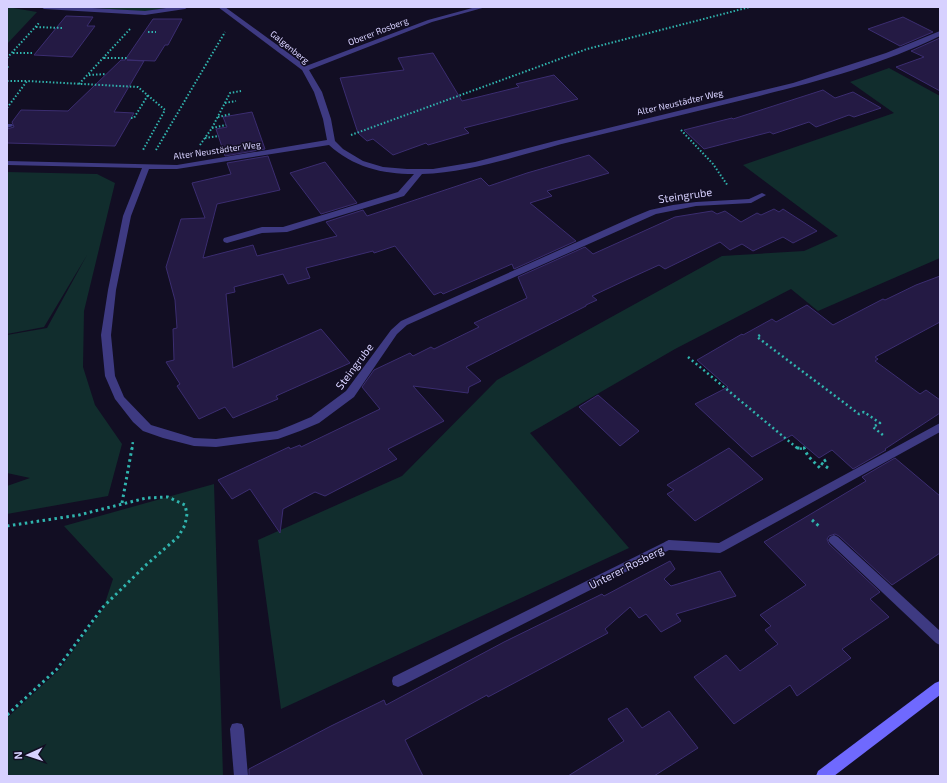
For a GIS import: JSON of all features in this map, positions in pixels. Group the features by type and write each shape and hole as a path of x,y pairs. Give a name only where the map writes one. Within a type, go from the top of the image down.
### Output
{"street":[{"path":"44,7 145,13 185,7"},
{"name":"Galgenberg","path":"221,7 305,69 318,92 327,119 331,142"},
{"name":"Oberer Rosberg","path":"305,69 430,21 483,7"},
{"name":"Alter Neustädter Weg","path":"7,163 177,167 331,142 341,153 362,163 380,169 420,172 446,170 780,90 876,60 940,33"},
{"name":"Steingrube","path":"146,167 127,216 112,290 106,335 110,376 120,399 147,428 194,442 238,441 278,435 315,420 350,394 394,332 404,323 653,212 696,204 751,201 762,196"},
{"path":"227,240 262,230 284,230 401,194 420,172"},
{"name":"Unterer Rosberg","path":"398,681 669,545 720,548 940,427"},
{"path":"834,540 940,639"},
{"path":"823,776 940,687"},
{"path":"237,729 241,776"}],"path":[{"path":"331,142 587,49 750,7"},
{"path":"7,58 53,8"},
{"path":"79,85 145,13"},
{"path":"146,167 235,16"},
{"path":"35,27 63,28"},
{"path":"12,53 32,53"},
{"path":"104,58 128,58"},
{"path":"88,75 106,74"},
{"path":"7,81 138,87 165,110 133,166"},
{"path":"7,108 27,81"},
{"path":"177,167 205,138 212,128 230,93 241,91"},
{"path":"131,118 134,118 148,95"},
{"path":"225,103 236,101"},
{"path":"218,117 231,114"},
{"path":"212,128 226,125"},
{"path":"679,128 713,164 729,188"},
{"path":"205,138 219,136"},
{"path":"760,335 758,337 859,414 864,412 880,423 873,427 888,439"},
{"path":"688,356 797,448 804,448 808,456 818,466"},
{"path":"122,503 137,419"},
{"path":"7,526 89,513 122,503 154,497 167,497 185,505 187,514 184,525 178,537 146,565 103,607 57,669 7,715"}],"green space":[{"path":"7,7 37,12 7,44"},
{"path":"85,7 170,7 144,12"},
{"path":"889,68 940,96 940,258 818,311 791,289 675,349 530,433 629,548 281,709 258,540 402,476 497,380 722,256 804,251 838,236 743,165 894,113 850,82"},
{"path":"7,172 97,174 115,183 84,311 83,367 95,405 122,444 108,496 7,514 7,486 30,478 7,473 7,335 47,328 87,255 44,327 7,334"},
{"path":"214,484 223,776 7,776 7,718 59,670 103,609 113,579 64,526"}],"building":[{"path":"66,16 93,17 87,26 95,26 72,57 34,55"},
{"path":"903,17 933,32 900,46 868,29"},
{"path":"153,19 182,19 168,45 165,45 155,61 127,60 144,61 114,112 134,113 115,146 7,143 7,129 14,127 12,122 21,110 68,111 121,60 125,60"},
{"path":"940,38 940,91 896,67 924,57 911,51"},
{"path":"433,53 462,101 519,87 516,84 554,75 578,99 464,128 469,133 428,145 426,143 393,155 373,139 367,141 358,133 340,78 404,70 398,58"},
{"path":"823,90 835,98 853,92 881,108 854,117 849,115 816,127 809,122 773,134 770,132 704,149 684,130 733,119"},
{"path":"252,112 265,149 225,156 216,129 227,127 223,117"},
{"path":"589,155 609,173 547,191 552,196 530,203 576,241 514,269 512,264 443,294 441,292 434,295 395,246 374,253 373,251 306,268 310,278 288,284 283,274 234,287 235,292 226,294 233,368 321,329 350,363 276,396 278,399 233,418 225,407 199,419 177,386 180,384 166,362 174,360 173,329 177,328 175,300 166,267 181,219 205,218 192,183 231,174 227,163 268,156 280,190 217,204 203,258 253,245 257,256 337,236 326,222 363,210 367,216 481,178 489,186"},
{"path":"325,162 357,203 321,214 290,173"},
{"path":"774,209 779,212 783,209 817,231 793,243 783,237 753,251 742,244 730,250 720,242 665,269 659,265 626,280 592,296 597,300 586,306 466,367 481,381 469,387 468,393 413,386 444,421 388,449 397,459 325,496 315,492 283,509 280,533 250,489 232,499 218,480 289,447 290,449 300,445 301,447 380,409 362,387 374,370 410,353 413,356 431,347 434,349 479,327 474,323 527,298 518,277 585,247 593,254 675,217 712,211 717,214 725,211 741,222 757,213 761,215"},
{"path":"940,276 940,322 875,357 878,359 875,361 920,394 926,390 940,400 940,413 885,449 886,450 853,469 832,450 819,458 792,435 752,457 695,404 728,387 697,360 742,334 743,335 772,319 776,322 807,305 833,325 883,299 885,300 916,285"},
{"path":"598,395 639,431 620,446 579,407"},
{"path":"729,448 763,479 695,521 667,494 674,490 667,485"},
{"path":"895,458 940,496 940,553 892,585 839,536 835,534 829,536 827,539 829,544 880,592 870,599 889,617 842,649 851,658 797,696 790,685 734,724 694,677 726,655 740,671 778,644 765,630 771,626 760,615 806,585 764,542 866,481 862,477"},
{"path":"670,561 675,569 664,579 671,586 720,571 736,596 676,614 681,621 661,632 646,614 639,618 630,607 605,629 608,633 488,697 487,695 405,740 423,776 249,776 249,769 331,726 384,700 386,705 504,642 602,594 604,596"},
{"path":"627,708 642,728 669,711 698,748 654,776 568,776 624,741 608,719"}]}
